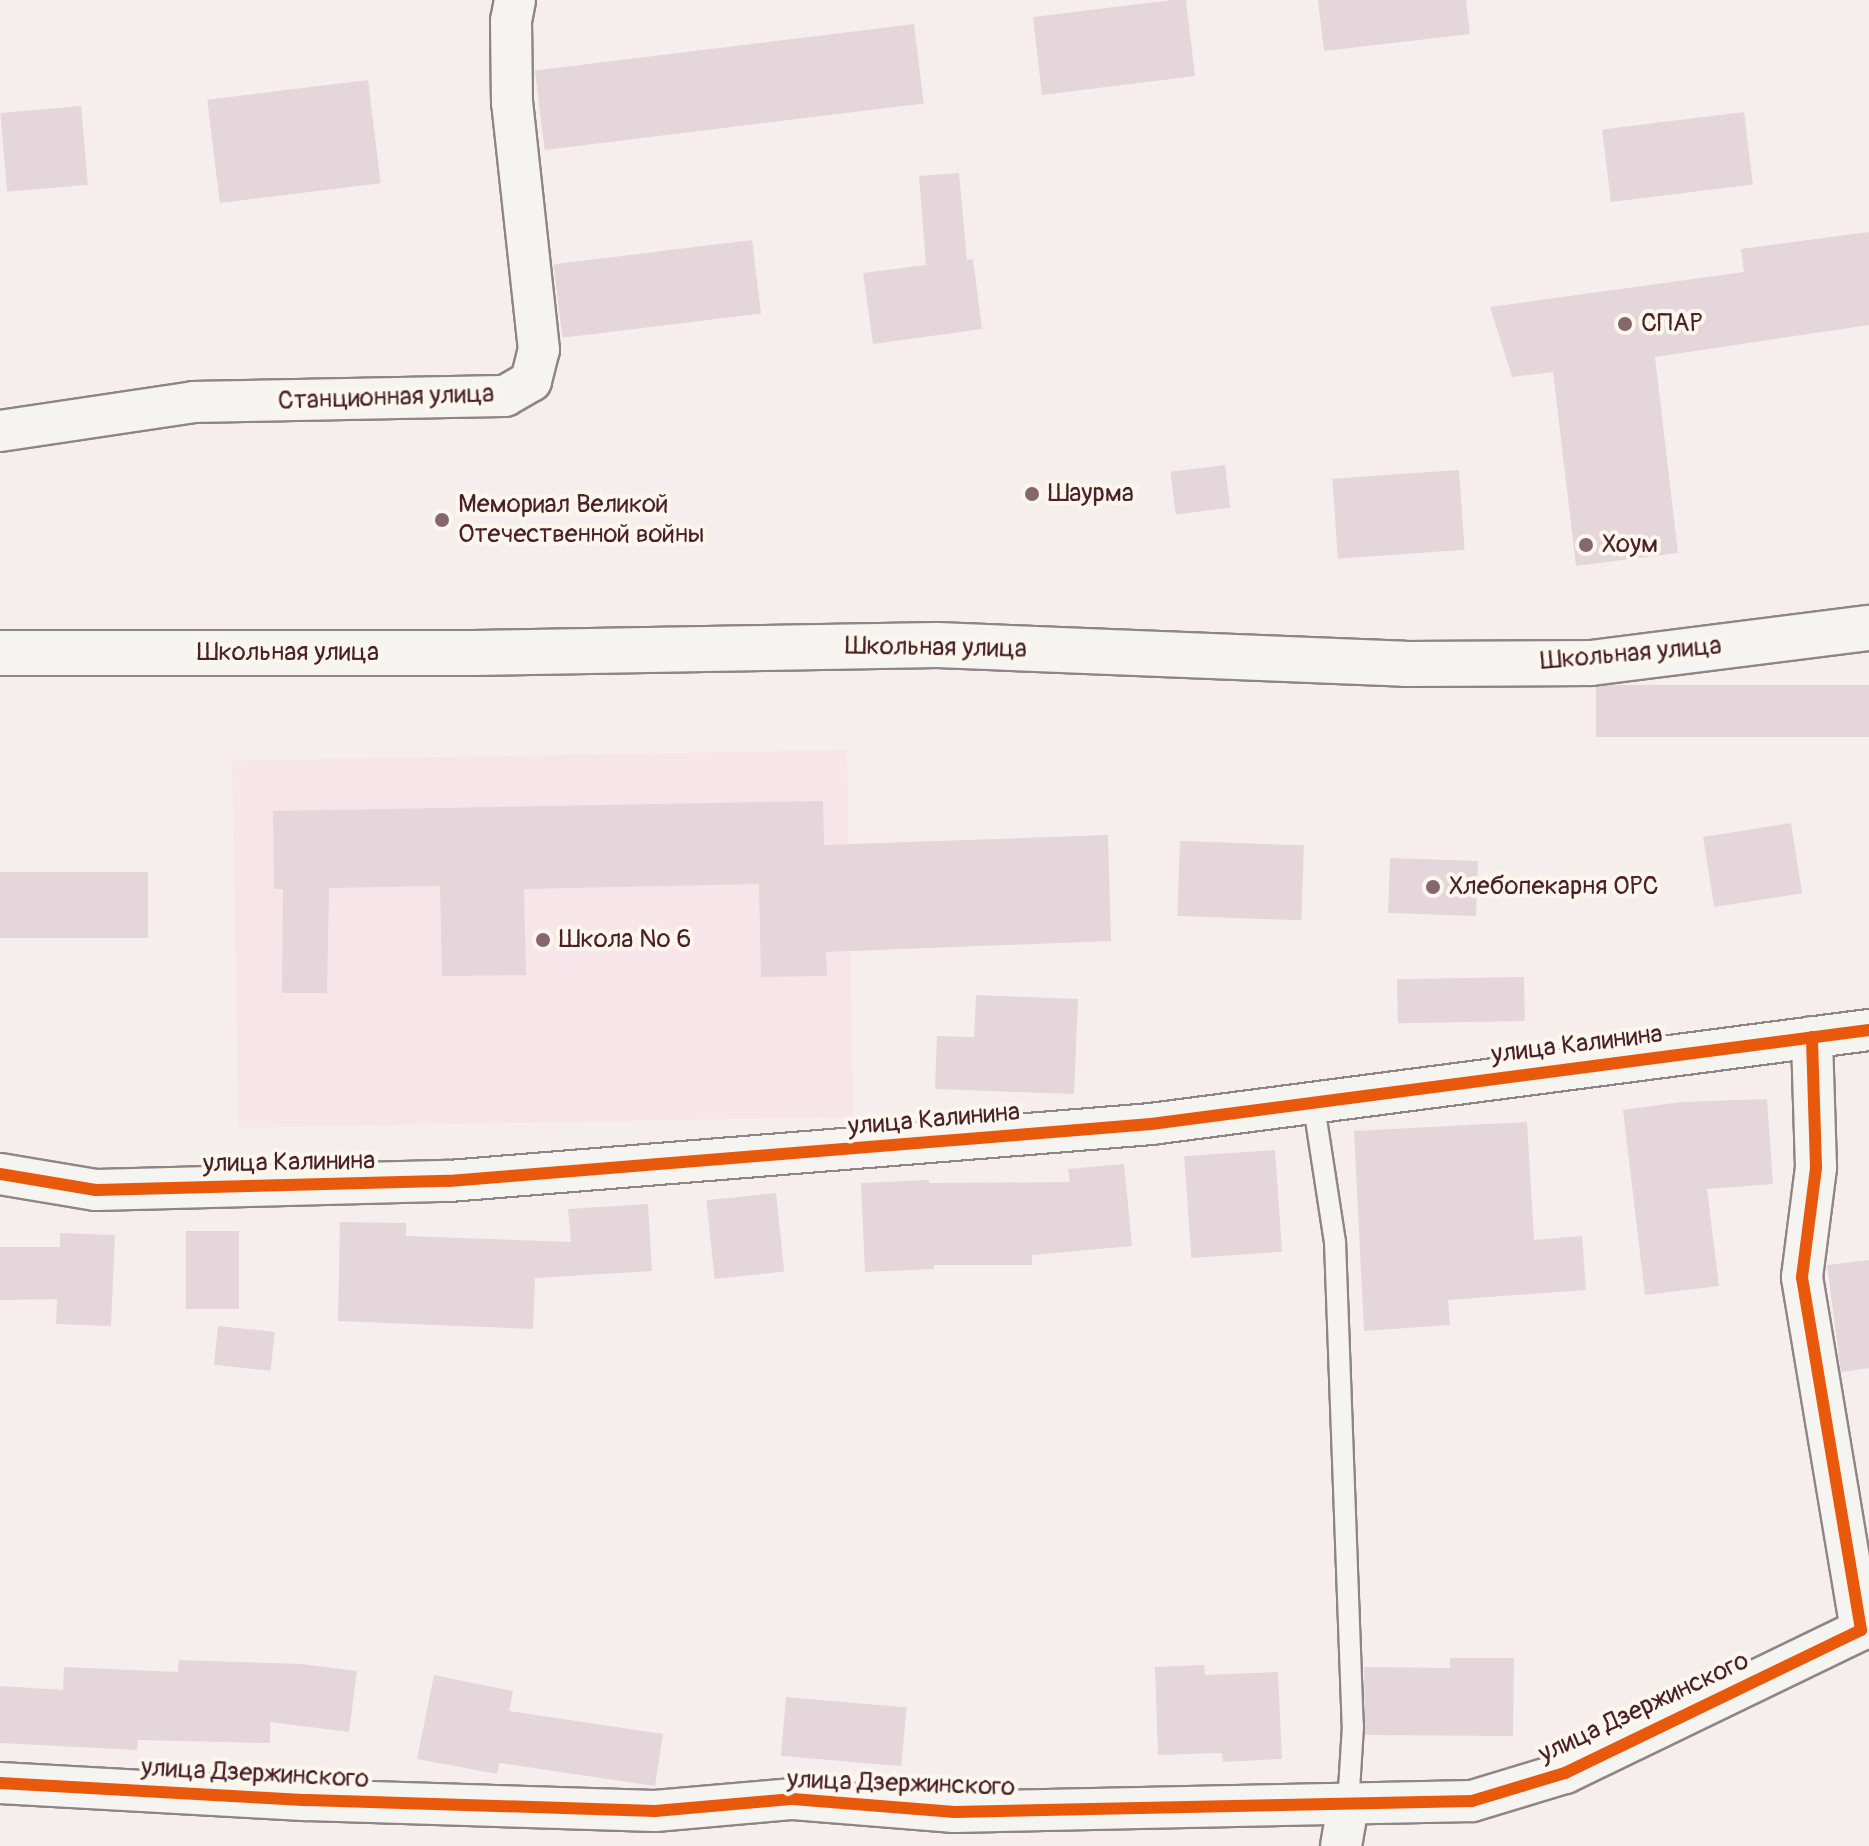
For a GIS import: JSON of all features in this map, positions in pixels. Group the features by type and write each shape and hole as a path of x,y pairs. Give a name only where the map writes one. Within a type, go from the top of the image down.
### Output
{"main road":[{"name":"Школьная улица","path":"0,653 472,653 937,645 1405,664 1591,663 1869,628"}],"street":[{"name":"Станционная улица","path":"0,431 193,402 505,396 531,381 539,350 512,103 511,21 515,0"},
{"name":"улица Калинина","path":"2,1177 96,1190 449,1181 1151,1124 1313,1100 1869,1030"},
{"path":"1812,1037 1816,1167 1802,1277 1865,1638"},
{"name":"улица Дзержинского","path":"0,1783 308,1800 655,1811 793,1799 954,1812 1472,1801 1565,1773 1865,1638"},
{"path":"1341,1846 1348,1806"}],"lane":[{"path":"1313,1100 1335,1242 1353,1726 1348,1806"}],"shaded area":[{"name":"Школа № 6","path":"847,750 853,1117 238,1128 232,761"}],"building":[{"path":"1186,0 1195,76 1042,95 1033,17"},
{"path":"1318,0 1466,0 1470,34 1324,51"},
{"path":"914,24 924,103 545,150 535,71"},
{"path":"368,80 381,183 220,203 207,100"},
{"path":"81,106 88,185 7,192 0,113"},
{"path":"1744,112 1753,184 1611,202 1602,129"},
{"path":"959,173 967,260 973,259 982,329 873,344 863,273 926,265 919,176"},
{"path":"1869,232 1869,325 1655,357 1678,553 1576,566 1553,372 1512,377 1490,307 1744,272 1741,249"},
{"path":"752,240 761,313 563,338 553,264"},
{"path":"1225,465 1230,508 1176,514 1170,472"},
{"path":"1459,470 1465,550 1338,559 1332,479"},
{"path":"1596,685 1869,685 1869,737 1596,737"},
{"path":"823,801 824,845 1108,835 1111,941 826,952 827,976 761,977 759,884 524,889 526,975 442,976 440,886 329,888 327,993 282,993 283,889 274,889 273,811"},
{"path":"1791,823 1802,893 1714,907 1703,837"},
{"path":"1180,841 1304,845 1301,920 1177,916"},
{"name":"Хлебопекарня ОРС","path":"1390,858 1478,861 1476,916 1388,913"},
{"path":"0,872 148,872 148,938 0,938"},
{"path":"1524,977 1525,1021 1398,1023 1397,979"},
{"path":"976,995 1078,999 1074,1094 935,1089 937,1036 974,1037"},
{"path":"1767,1099 1773,1184 1707,1189 1719,1286 1645,1295 1623,1110 1681,1102"},
{"path":"1527,1122 1534,1240 1582,1236 1586,1290 1448,1300 1450,1325 1364,1331 1354,1131"},
{"path":"1275,1150 1282,1252 1191,1258 1184,1156"},
{"path":"1124,1164 1132,1246 1032,1255 1032,1265 934,1265 934,1269 865,1272 861,1183 929,1180 929,1183 1070,1182 1068,1169"},
{"path":"776,1193 784,1272 715,1279 706,1200"},
{"path":"648,1204 652,1271 535,1278 533,1329 338,1321 340,1222 406,1223 406,1236 571,1242 568,1209"},
{"path":"186,1231 239,1231 239,1309 186,1309"},
{"path":"60,1233 115,1235 111,1326 56,1324 57,1299 0,1300 0,1247 60,1247"},
{"path":"1869,1260 1869,1368 1841,1372 1827,1265"},
{"path":"218,1326 275,1332 271,1371 214,1365"},
{"path":"1450,1658 1514,1658 1513,1736 1365,1735 1364,1667 1450,1668"},
{"path":"179,1660 301,1664 357,1671 349,1732 270,1722 270,1743 138,1740 137,1750 0,1743 0,1686 63,1690 64,1667 178,1672"},
{"path":"1204,1665 1205,1675 1278,1672 1282,1759 1223,1762 1222,1753 1158,1755 1155,1667"},
{"path":"434,1675 513,1691 509,1711 663,1734 655,1786 499,1763 497,1774 417,1759"},
{"path":"786,1697 907,1708 901,1766 781,1756"}],"cycle path":[{"path":"0,1174 96,1190 449,1181 1151,1124 1869,1030"},
{"path":"0,1783 308,1800 655,1811 793,1799 954,1812 1472,1801 1565,1773 1861,1630 1802,1277 1816,1167 1812,1037"}],"place":[{"name":"СПАР","path":"1625,324"},
{"name":"Шаурма","path":"1032,494"},
{"name":"Мемориал Великой Отечественной войны","path":"442,520"},
{"name":"Хоум","path":"1586,545"},
{"name":"Хлебопекарня ОРС","path":"1433,887"},
{"name":"Школа № 6","path":"543,940"}]}
